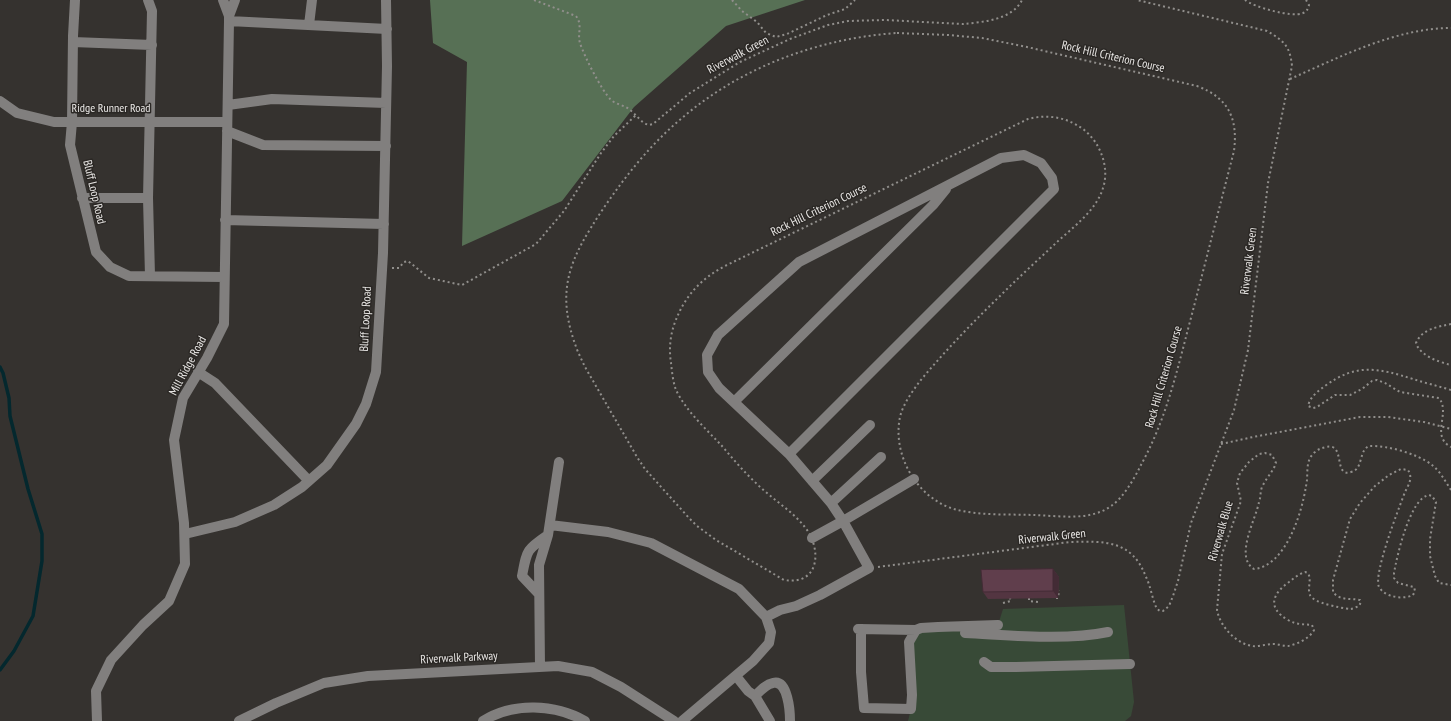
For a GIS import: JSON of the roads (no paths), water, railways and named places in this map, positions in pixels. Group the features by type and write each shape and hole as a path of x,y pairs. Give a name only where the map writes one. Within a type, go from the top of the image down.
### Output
{"street":[{"name":"Bluff Loop Road","path":"75,0 72,122 70,145 96,252 110,267 128,276 224,277"},
{"path":"148,0 152,11 148,198 150,276"},
{"name":"Mill Ridge Road","path":"223,0 229,19"},
{"name":"Mill Ridge Road","path":"97,721 96,691 111,660 170,601 185,564 185,534 174,440 183,398 224,324 229,19 235,0"},
{"path":"309,25 312,0"},
{"name":"Bluff Loop Road","path":"185,534 235,522 274,505 302,487 327,465 356,424 366,404 376,372 382,267 386,146 386,0"},
{"path":"229,19 387,29"},
{"path":"73,42 152,45"},
{"path":"228,105 272,99 386,103"},
{"name":"Ridge Runner Road","path":"0,101 17,113 54,122 150,122 227,126 263,146 386,146"},
{"path":"766,616 780,610 796,606 820,595 869,568 843,521 831,503 790,454 719,388 708,372 707,355 718,335 798,262 1001,158 1024,155 1041,163 1052,178 1054,189 790,454"},
{"path":"734,402 933,205 948,186"},
{"path":"82,198 148,198"},
{"path":"225,220 384,224"},
{"path":"198,372 215,383 309,481"},
{"path":"812,481 870,425"},
{"path":"831,503 881,458"},
{"path":"540,667 539,565 549,530 559,462"},
{"path":"812,538 914,479"},
{"path":"539,594 522,576 526,557 531,546 549,530 608,532 651,543 739,589 766,616 771,632 769,642 753,661 682,721"},
{"path":"965,633 998,625"},
{"path":"916,630 909,642 912,695 911,709 864,708 860,629 916,630 921,628 965,633 1042,636 1092,636 1108,632"},
{"path":"984,662 990,667 1130,664"},
{"name":"Riverwalk Parkway","path":"240,721 276,703 324,684 368,676 558,666 592,672 622,687 674,721"},
{"path":"736,676 748,691 755,696 770,721"},
{"path":"755,696 772,683 777,682 782,686 789,700 790,721"},
{"path":"483,721 506,710 532,707 556,710 571,718 585,721"}],"waterway":[{"path":"0,367 3,373 9,398 10,416 28,489 42,534 42,561 33,616 14,651 0,670"}]}
